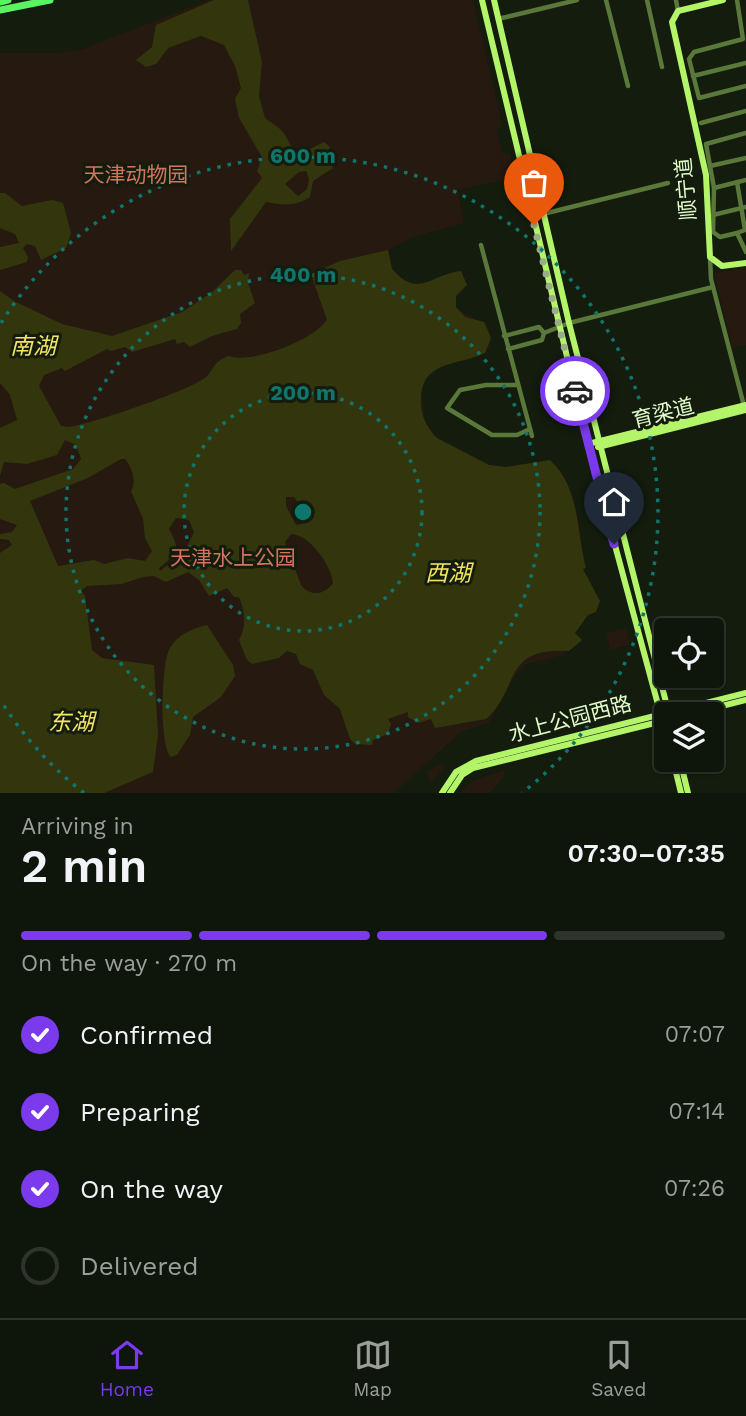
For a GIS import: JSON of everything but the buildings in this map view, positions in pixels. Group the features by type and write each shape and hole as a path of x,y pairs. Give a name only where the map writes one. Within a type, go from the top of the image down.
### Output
{"main road":[{"path":"0,2 8,0"},
{"path":"0,10 50,0"},
{"name":"水上公园西路","path":"482,0 589,447 658,702"},
{"path":"494,0 542,214 666,702"},
{"path":"678,10 723,0"},
{"name":"顺宁道","path":"678,10 672,22 706,175 710,257"},
{"path":"710,257 722,266 746,263"},
{"name":"育梁道","path":"589,447 745,408"},
{"path":"711,702 746,693"},
{"path":"724,706 746,700"},
{"name":"水上公园西路","path":"442,793 456,772 476,761 654,720"},
{"name":"水上公园西路","path":"450,793 462,775 473,768 654,720"},
{"path":"676,772 681,793"},
{"path":"683,772 688,793"}],"street":[{"path":"498,19 577,0"},
{"path":"606,0 628,86"},
{"path":"647,0 662,67"},
{"path":"676,0 678,10"},
{"path":"737,0 745,35 740,41 690,54 692,76 699,98 746,86"},
{"path":"692,76 746,63"},
{"path":"701,123 746,111"},
{"path":"737,182 744,207 746,232 720,236 713,232 714,188 706,144 746,133"},
{"path":"710,166 746,158"},
{"path":"714,188 746,180"},
{"path":"542,214 668,183"},
{"path":"713,215 744,207"},
{"path":"737,233 746,252"},
{"path":"481,245 532,436"},
{"name":"顺宁道","path":"710,257 713,287 745,408"},
{"path":"544,333 560,329 569,323 713,287"},
{"path":"504,336 539,327 544,333"},
{"path":"508,349 542,340 544,333"},
{"path":"518,385 486,385 460,390 446,405 492,435 517,435 530,429"}],"green space":[{"name":"天津水上公园","path":"208,0 473,0 503,127 496,129 503,154 510,154 516,177 458,190 464,223 413,237 389,250 392,266 405,282 415,284 437,280 461,271 467,285 456,296 456,307 487,327 491,336 490,347 476,357 439,366 430,372 421,388 425,421 437,438 489,465 506,467 550,460 560,471 572,496 586,568 583,569 600,601 596,612 588,615 575,633 582,640 560,656 526,664 517,673 489,723 462,731 394,793 0,793 0,53 59,53 83,49"},
{"path":"746,267 746,345 732,348 714,273"},
{"path":"626,628 630,645 610,650 606,633"},
{"path":"442,763 445,767 431,783 426,772"},
{"path":"504,770 505,776 489,793 461,793 470,782"}],"water":[{"path":"214,0 248,0 262,62 259,96 265,118 281,130 293,147 302,153 324,142 330,147 326,155 333,168 313,181 310,197 289,204 266,202 231,251 230,219 262,178 257,171 262,157 239,118 235,99 241,88 235,66 224,45 201,36 168,48 156,64 146,67 136,60 152,47 156,25","holes":["306,171 309,179 307,189 298,196 285,184 299,172"]},
{"path":"0,193 5,193 22,206 52,200 63,203 71,233 66,248 41,260 35,246 27,244 23,248 28,257 27,262 0,270 0,247 19,243 15,234 0,228"},
{"name":"西湖","path":"388,250 392,269 401,278 417,284 461,271 467,285 456,296 456,307 465,317 484,322 491,338 485,353 443,366 428,377 421,399 423,415 437,438 489,465 506,467 550,460 560,471 576,510 586,568 583,569 600,601 596,612 588,615 575,633 582,640 569,651 547,652 532,656 522,663 497,707 486,719 435,728 431,719 418,723 408,717 408,712 388,719 391,724 388,734 373,740 372,745 355,744 350,739 340,709 324,695 313,670 300,664 296,654 287,651 279,658 252,664 247,660 239,640 244,624 243,608 239,597 234,597 227,588 209,596 199,580 188,572 166,582 154,576 122,584 87,586 81,591 85,596 92,650 102,658 154,665 158,735 153,772 104,793 0,793 0,553 12,545 9,540 0,539 0,534 12,532 17,525 0,519 0,484 4,483 15,489 73,469 81,459 76,445 65,440 57,455 27,464 4,462 0,476 0,428 17,420 10,395 0,383 0,291 14,301 62,324 112,336 182,312 211,293 235,270 241,270 244,275 249,273 248,283 255,303 240,314 241,323 237,329 212,336 190,347 184,342 177,344 175,339 132,352 125,347 111,351 107,349 65,371 62,368 44,375 39,386 61,426 69,427 179,391 205,378 215,364 228,356 239,358 266,354 309,336 327,320 311,274 340,261","holes":["121,459 128,462 134,479 131,491 143,519 145,538 152,551 145,561 128,558 104,564 94,560 58,566 30,501 88,478","286,497 294,497 304,511 302,524 296,525 286,506","176,518 189,520 194,532 184,553 160,571 159,568 176,551 169,529","291,534 298,535 312,545 329,568 333,583 330,587 317,593 305,589 301,585 285,542"]},
{"path":"207,625 233,665 235,676 221,697 193,717 190,735 177,755 171,757 167,749 163,721 163,686 167,656 173,643 181,636"}],"way so far":[{"path":"534,225 575,391"}],"route":[{"path":"575,391 614,544"}],"park label":[{"name":"天津动物园","path":"136,175"}],"water label":[{"name":"南湖","path":"33,346"},
{"name":"东湖","path":"71,722"}]}
